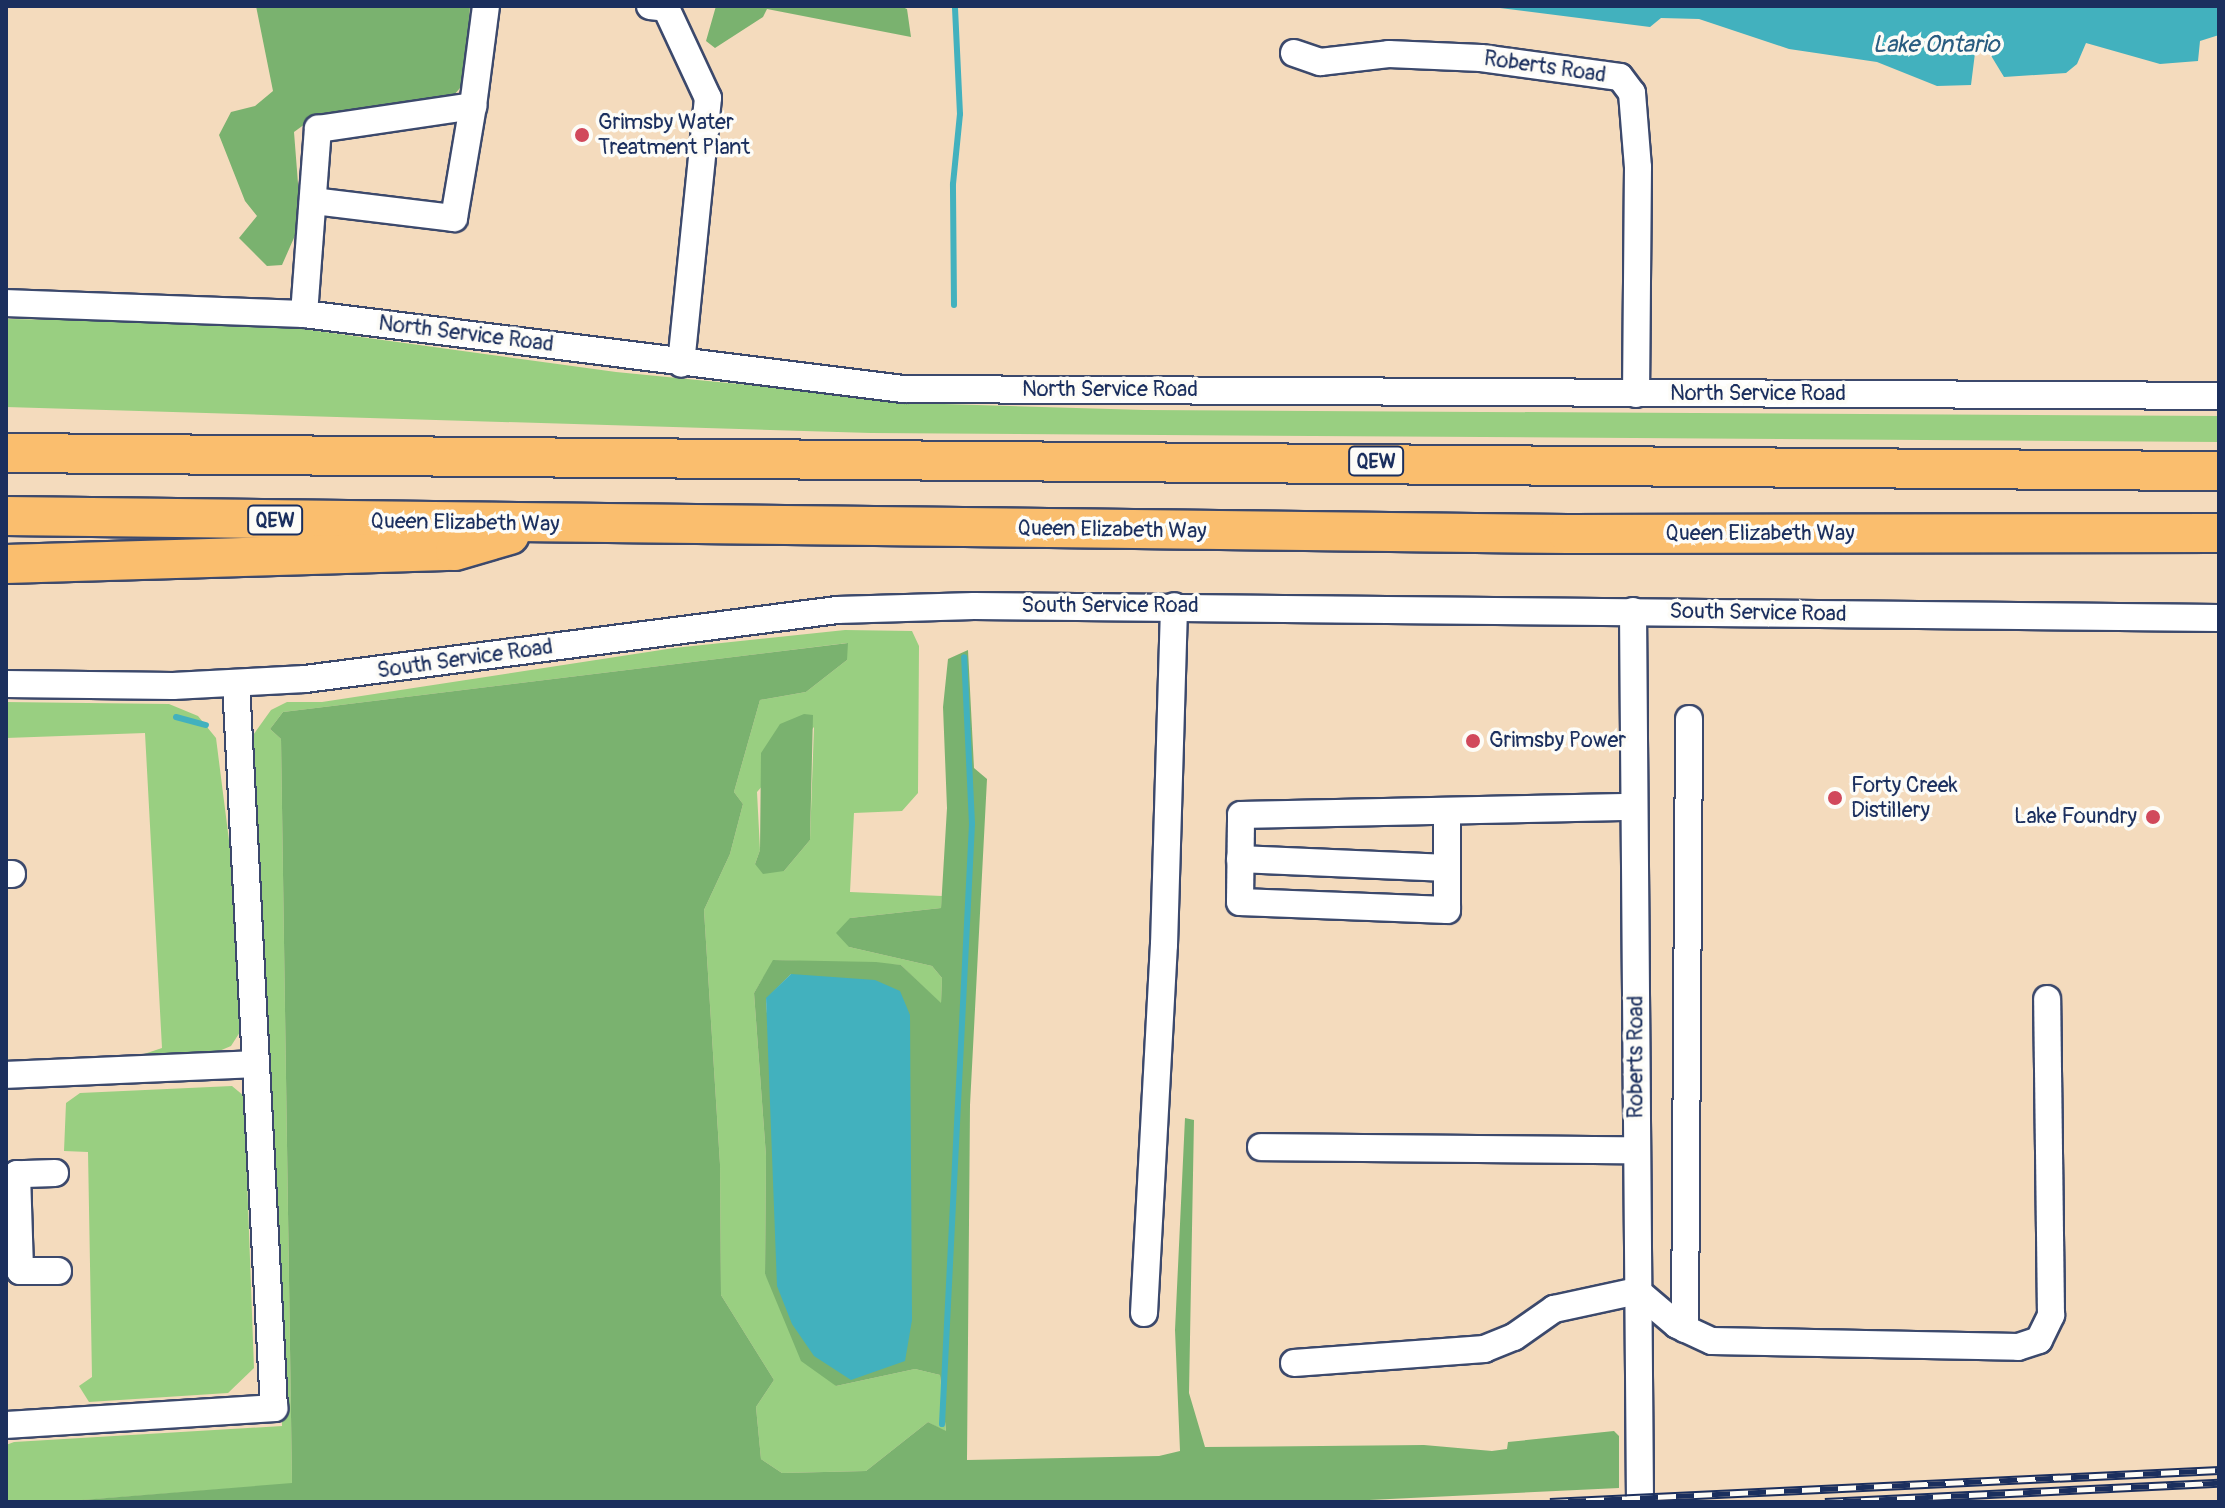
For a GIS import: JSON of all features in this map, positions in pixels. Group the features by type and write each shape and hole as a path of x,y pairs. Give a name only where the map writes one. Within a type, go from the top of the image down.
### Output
{"highway":[{"path":"6,428 111,429 273,453"},
{"name":"QEW","path":"6,453 2219,471"},
{"name":"Queen Elizabeth Way","path":"6,516 1568,534 2219,533"},
{"path":"6,564 455,551 543,524"}],"street":[{"path":"313,201 454,218 486,6"},
{"path":"650,6 666,8 708,98 681,364"},
{"name":"Roberts Road","path":"1294,53 1320,62 1389,54 1481,58 1620,77 1632,93 1638,167 1636,394"},
{"path":"304,314 318,129 473,106"},
{"name":"North Service Road","path":"6,303 304,314 681,364 903,389 2219,396"},
{"path":"1144,1313 1164,945 1174,606"},
{"name":"South Service Road","path":"6,684 236,684 401,668 837,610 1174,606 2219,618"},
{"name":"Roberts Road","path":"1633,611 1640,1502"},
{"path":"6,1425 274,1408 236,684"},
{"path":"1685,1329 1689,719"},
{"path":"1447,811 1447,910 1240,902 1241,815 1634,807"},
{"path":"1240,859 1447,868"},
{"path":"1294,1363 1484,1349 1514,1337 1554,1309 1637,1291 1685,1329 1712,1341 1824,1347 2018,1347 2039,1340 2051,1315 2047,999"},
{"path":"6,1075 256,1064"},
{"path":"1261,1147 1637,1150"},
{"path":"55,1173 17,1174 20,1271 58,1271"}],"green space":[{"path":"256,6 470,6 466,81 454,95 439,104 316,116 294,132 301,222 282,265 267,266 239,238 257,216 245,201 219,135 231,112 255,106 273,91"},
{"path":"716,6 900,6 907,9 911,37 767,9 763,17 715,48 706,41"},
{"path":"6,319 259,323 616,372 944,404 1145,410 2219,416 2219,442 871,433 6,407"},
{"path":"845,630 912,631 919,646 918,793 902,811 854,813 850,892 942,896 941,908 850,918 849,947 932,966 942,978 941,1004 901,965 774,960 754,993 766,1156 765,1274 836,1386 915,1369 940,1375 946,1432 928,1422 866,1471 782,1473 761,1459 756,1407 774,1380 721,1295 720,1164 704,910 730,854 743,804 734,792 760,700 806,692 847,660 847,643 283,712 270,729 281,739 292,1484 57,1502 6,1501 6,1445 14,1442 282,1426 251,738 271,710 287,702 322,702 674,648","holes":["814,727 810,840 784,871 755,864 760,850 757,792"]},
{"path":"848,643 847,660 806,692 760,700 734,792 743,804 730,854 704,910 720,1164 721,1295 774,1380 756,1407 761,1459 782,1473 866,1471 928,1422 946,1431 940,1375 915,1369 836,1386 801,1361 765,1274 766,1156 754,993 773,960 876,962 901,965 941,1003 942,978 932,966 849,947 836,933 850,918 941,908 947,808 943,707 948,659 968,650 974,768 987,779 970,1105 967,1460 1159,1456 1180,1451 1175,1330 1185,1118 1194,1120 1189,1393 1205,1447 1424,1445 1492,1451 1507,1449 1508,1442 1614,1431 1619,1436 1619,1488 1327,1502 57,1502 292,1483 281,739 270,729 283,712","holes":["791,974 771,1073 766,999"]},
{"path":"6,702 169,704 198,716 216,738 232,864 240,1032 231,1046 212,1054 144,1054 162,1048 145,733 6,738"},
{"path":"804,714 813,715 810,840 784,871 763,874 755,864 760,850 761,753 780,724"},
{"path":"232,1086 244,1096 254,1368 228,1393 89,1402 79,1386 92,1377 88,1152 64,1151 66,1103 80,1093"}],"water":[{"name":"Lake Ontario","path":"1484,6 2219,6 2219,35 2200,41 2198,61 2160,64 2086,43 2077,64 2066,73 2004,77 1987,49 1975,53 1971,85 1937,86 1877,62 1789,49 1699,19 1661,18 1650,27"},
{"path":"791,974 875,980 900,991 910,1015 912,1320 905,1361 851,1380 814,1356 792,1324 777,1286 766,998"}],"waterway":[{"path":"954,305 953,184 960,114 955,6"},
{"path":"942,1424 972,824 964,657"},
{"path":"176,717 206,725"}],"railway":[{"path":"1550,1502 2219,1470"},
{"path":"1825,1502 2219,1483"}],"place":[{"name":"Grimsby Water Treatment Plant","path":"582,135"},
{"name":"Grimsby Power","path":"1473,741"},
{"name":"Forty Creek Distillery","path":"1835,798"},
{"name":"Lake Foundry","path":"2153,817"}]}
